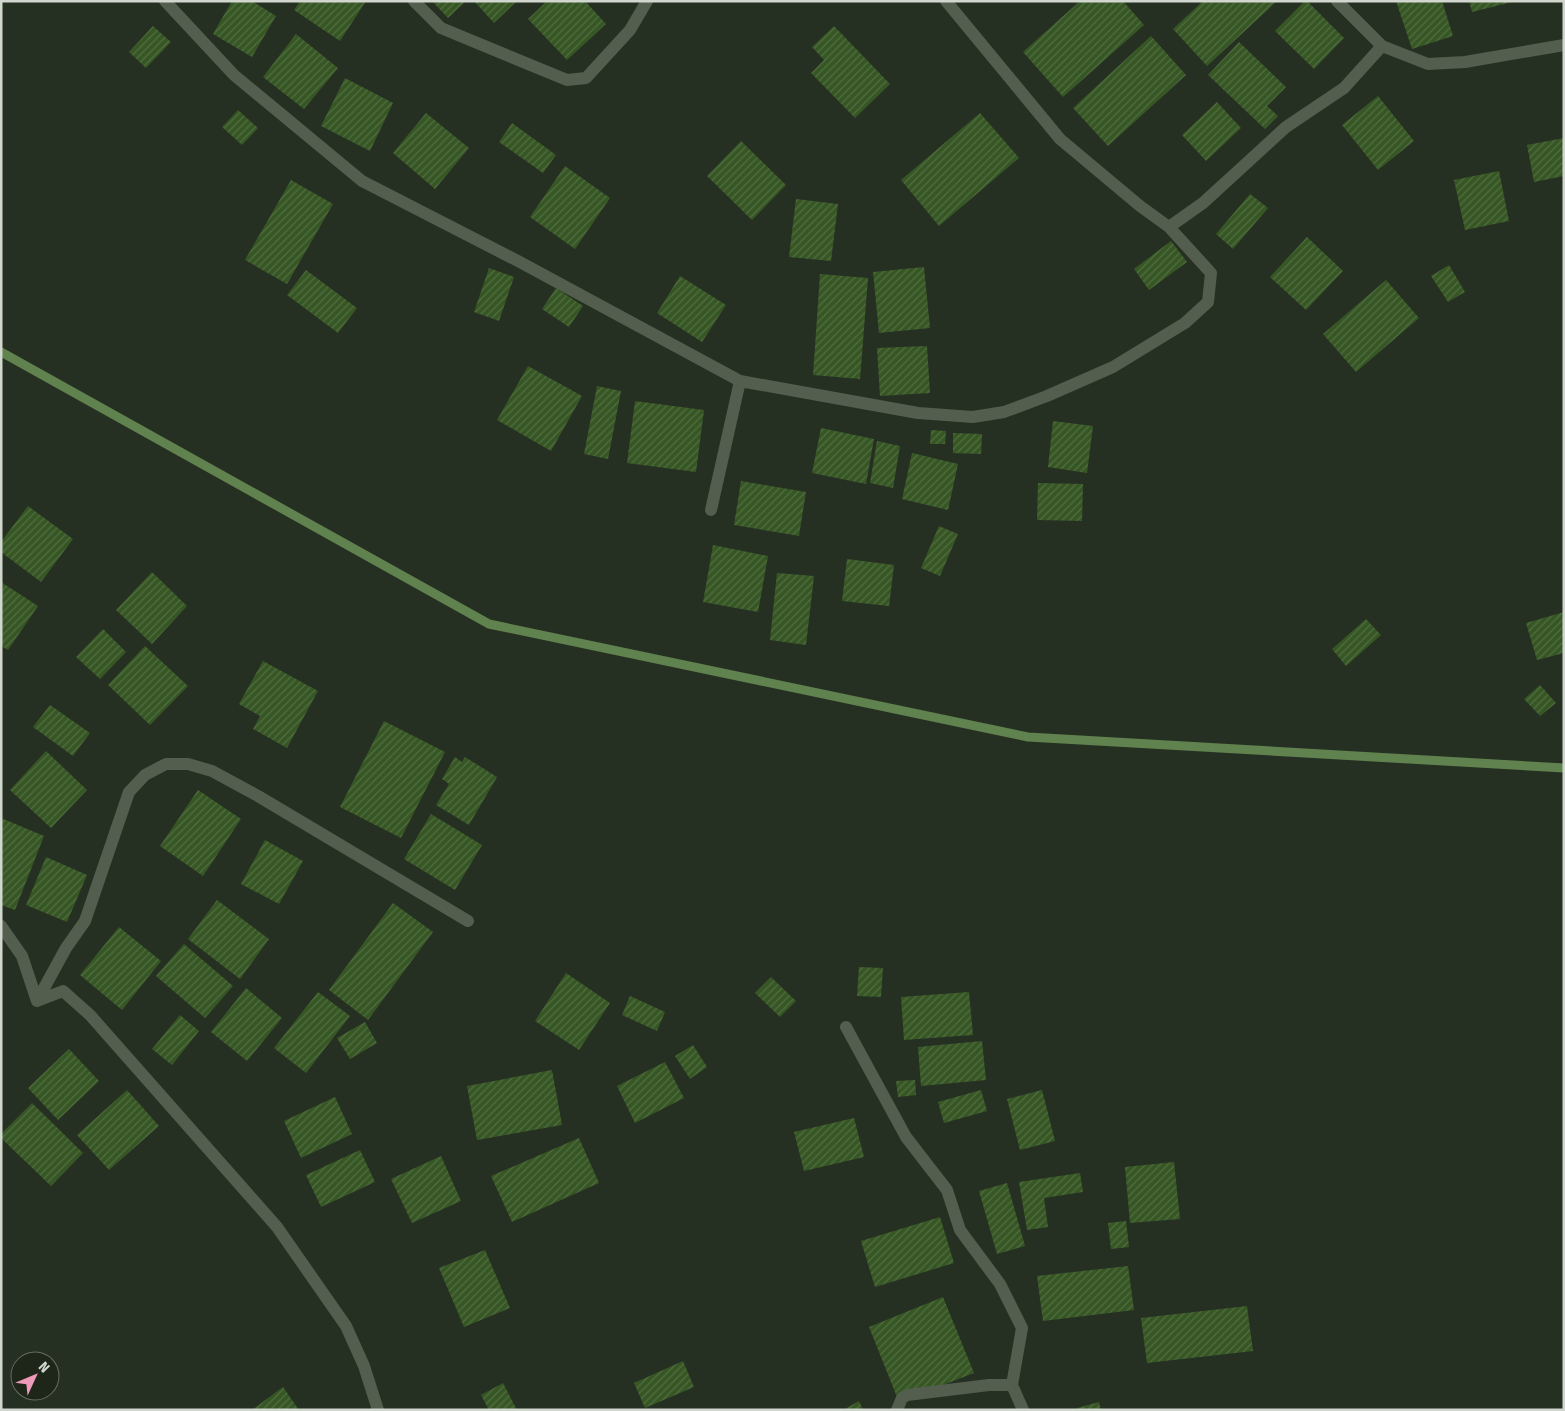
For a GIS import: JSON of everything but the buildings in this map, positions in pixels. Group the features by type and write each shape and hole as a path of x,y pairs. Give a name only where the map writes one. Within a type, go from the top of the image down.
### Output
{"street":[{"path":"165,1 234,75 362,181 527,266 740,381 918,413 973,417 1004,412 1114,367 1186,323 1208,302 1211,273 1169,227 1140,206 1060,139 946,1"},
{"path":"414,1 441,28 567,80 586,78 630,30 647,1"},
{"path":"1337,1 1382,46 1428,64 1465,62 1564,45"},
{"path":"1169,227 1203,203 1286,127 1344,88 1382,46"},
{"path":"711,510 740,381"},
{"path":"37,1001 66,948 85,921 129,792 145,774 166,764 188,764 212,771 258,796 468,921"},
{"path":"1,926 22,956 37,1001"},
{"path":"37,1001 63,992 90,1015 277,1227 346,1326 364,1366 378,1410"},
{"path":"846,1027 906,1137 947,1190 960,1230 1000,1284 1022,1328 1012,1385 1023,1410"},
{"path":"897,1410 902,1398 907,1395 989,1385 1012,1385"}],"waterway":[{"path":"1,352 489,624 1028,737 1564,768"}]}
